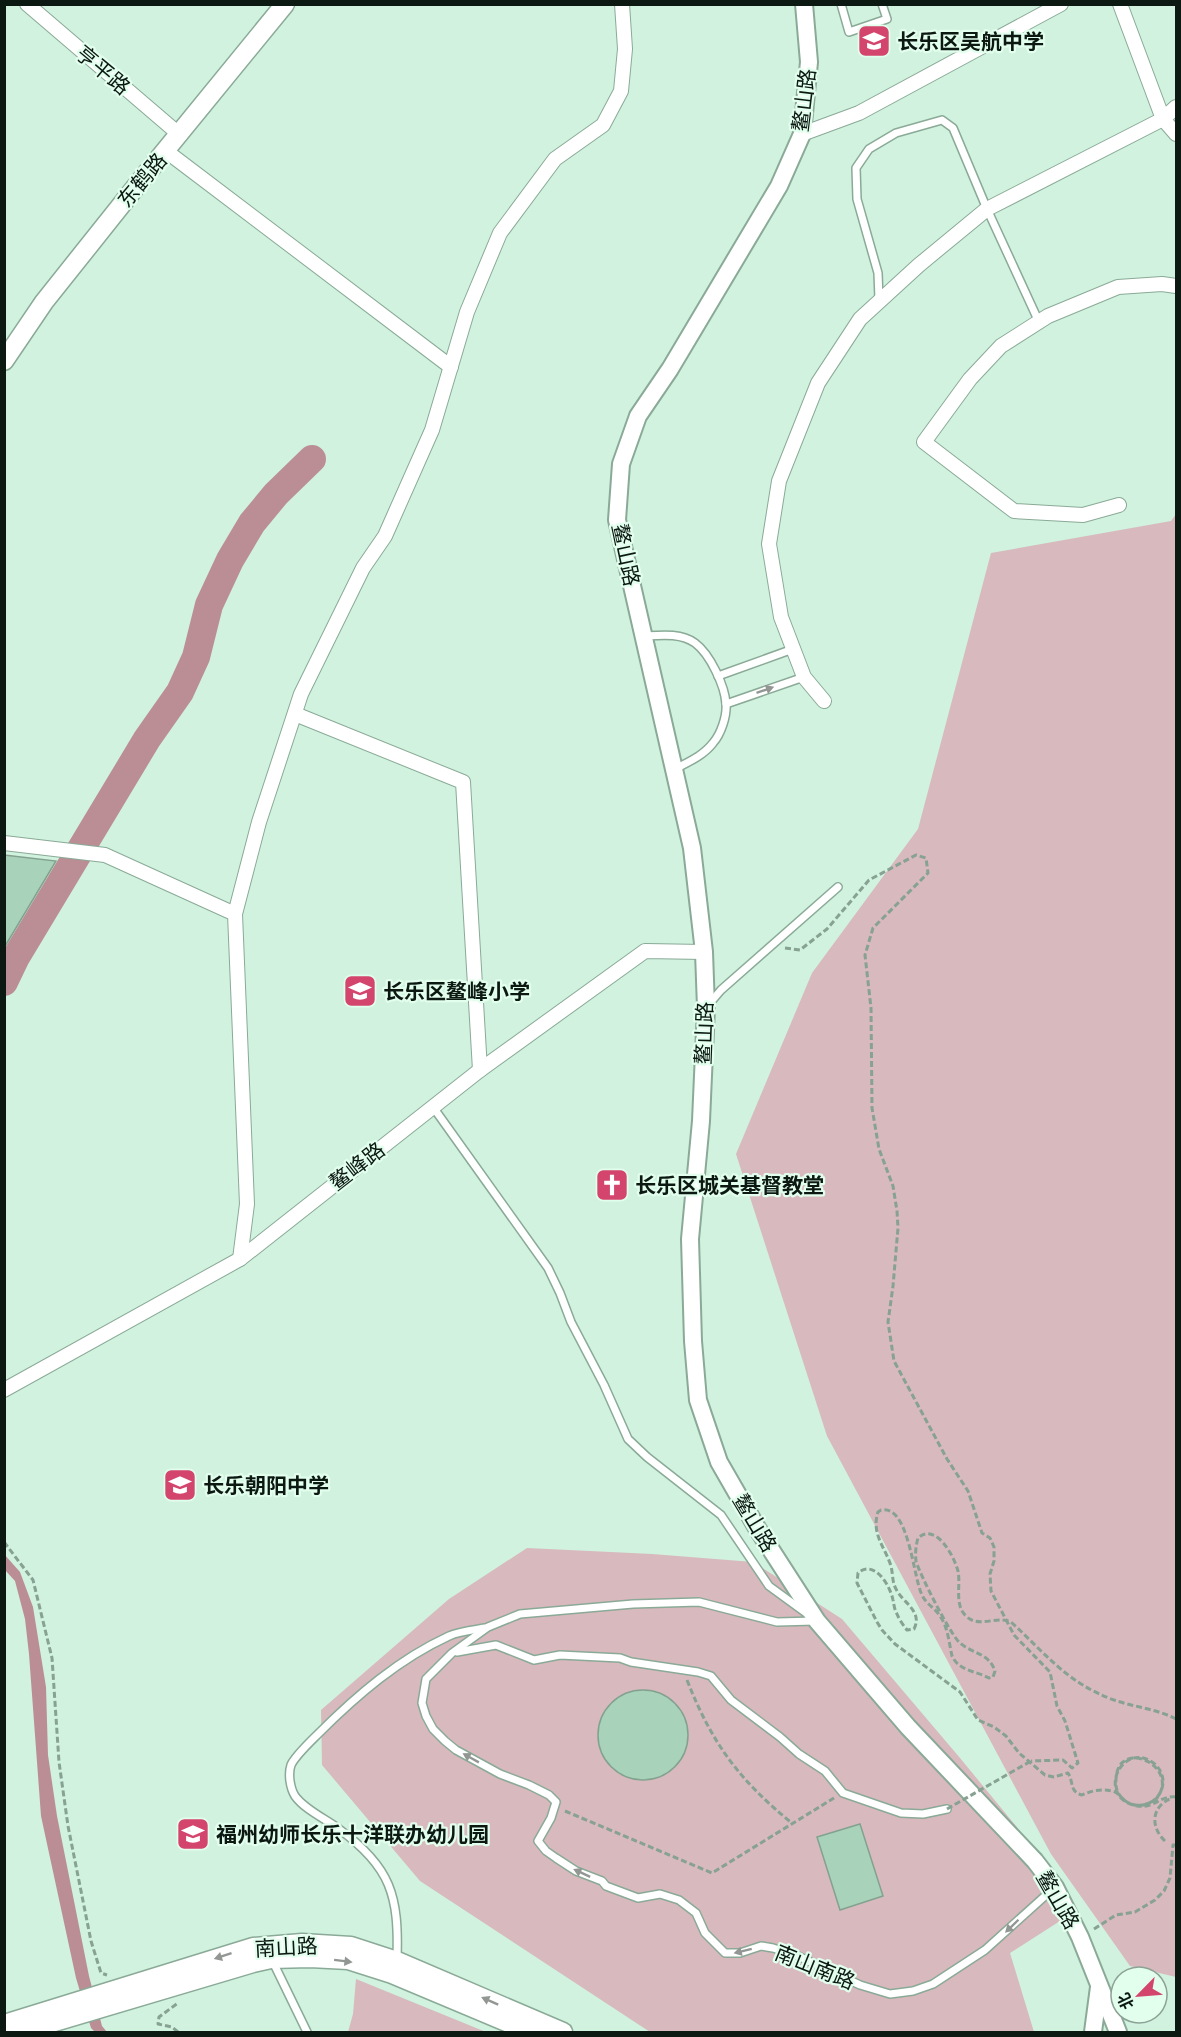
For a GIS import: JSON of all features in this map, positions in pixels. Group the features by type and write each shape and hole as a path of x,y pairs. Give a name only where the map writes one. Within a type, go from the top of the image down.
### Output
{"main road":[{"name":"东鹤路","path":"4,361 44,303 180,135 234,64 285,4"},
{"name":"南山路","path":"21,2032 117,1989 253,1947 302,1943 351,1947 397,1961 563,2032"},
{"name":"南山路","path":"117,1989 271,1959 348,1960 392,1974 530,2032"},
{"name":"南山路","path":"4,2024 74,2010"}],"street":[{"name":"亨平路","path":"27,4 180,135"},
{"path":"240,1259 247,1204 236,914 259,822 301,694 363,568 385,536 432,430 467,312 500,233 555,159 603,125 621,91 625,49 622,4"},
{"name":"鳌山路","path":"804,4 809,62 802,134 779,186 670,369 638,416 621,464 617,520 692,848 704,952 706,1008 701,1121 690,1239 693,1341 698,1400 719,1462 757,1528 817,1621 908,1727 1035,1861 1055,1887 1080,1937 1118,2032"},
{"path":"802,134 859,113 1061,4"},
{"path":"1120,4 1163,119 1176,134"},
{"path":"824,701 804,677 781,617 769,544 779,481 818,383 860,319 987,209 1163,119 1176,107"},
{"path":"166,151 451,367"},
{"path":"1119,506 1083,515 1014,511 924,442 970,379 1001,346 1048,316 1118,287 1162,284 1176,286"},
{"path":"295,714 464,782 480,1070"},
{"path":"4,843 105,855 236,914"},
{"name":"鳌峰路","path":"4,1390 240,1259 480,1070 645,951 704,952"},
{"name":"鳌山路","path":"1093,2032 1099,1986"}],"lane":[{"path":"841,4 849,32 887,19 882,4"},
{"path":"879,302 878,273 857,199 856,168 869,149 896,133 942,120 953,128 1039,322"},
{"path":"643,636 669,634 694,642 707,656 718,676 726,704 724,721 714,742 699,756 675,769"},
{"path":"718,676 793,649"},
{"path":"726,704 804,677"},
{"path":"706,1008 721,990 838,887"},
{"path":"433,1107 548,1268 571,1322 604,1384 628,1438 647,1457 721,1515 769,1586 817,1621"},
{"path":"397,1961 398,1925 392,1888 371,1855 340,1829 309,1809 295,1796 290,1780 291,1765 310,1742 349,1704 401,1662 452,1634 488,1627 520,1614 633,1604 699,1602 777,1622 817,1621"},
{"path":"488,1627 452,1653 426,1678 422,1703 433,1729 445,1741 500,1774 549,1795 556,1802 556,1807"},
{"path":"452,1653 496,1645 534,1660 560,1655 620,1658 711,1676 731,1700 799,1754 825,1771 843,1793 901,1813 923,1814 947,1809"},
{"name":"南山南路","path":"556,1807 538,1841 546,1851 576,1871 602,1881 606,1886 629,1896 638,1898 660,1894 679,1900 696,1913 705,1933 725,1953 740,1953 761,1946 773,1948 798,1956 860,1985 890,1994 933,1984 960,1968 1001,1936 1055,1887"},
{"path":"271,1959 307,2032"}],"path":[{"path":"772,946 800,950 827,929 869,880 916,855 926,858 928,873 873,928 865,955 871,1008 872,1108 879,1149 893,1186 897,1211 895,1263 888,1322 894,1361 947,1459 968,1491 982,1533 990,1538 994,1547 994,1561 990,1574 991,1591 1014,1635 1050,1672 1057,1707 1065,1721 1078,1763 1072,1768 1063,1760 1031,1761 947,1809"},
{"path":"1176,1719 1115,1700 1072,1679 1004,1618 986,1622 972,1620 964,1614 958,1592 955,1562 938,1537 925,1533 918,1538 916,1548 918,1567 954,1636 962,1645 979,1652 989,1660 995,1674 989,1678 959,1666 952,1656 942,1619 922,1596 907,1537 896,1514 888,1509 878,1512 878,1538 891,1567 893,1583 914,1612 916,1623 914,1629 907,1630 896,1612 893,1599 883,1579 874,1571 865,1568 858,1573 857,1582 882,1630 903,1652 960,1692 978,1720 994,1727 1006,1736 1019,1753 1048,1777 1054,1778 1068,1773 1073,1790 1080,1795 1094,1790 1111,1791 1134,1805 1149,1803 1156,1798 1163,1785 1163,1777 1160,1769 1148,1759 1140,1758 1125,1762 1120,1767 1115,1782 1121,1797 1134,1805 1147,1807 1167,1797 1176,1797"},
{"path":"4,1542 33,1580 52,1658 59,1762 68,1827 91,1941 101,1973 117,1989"},
{"path":"683,1670 699,1710 726,1757 766,1802 793,1824"},
{"path":"1149,1803 1134,1805 1121,1797 1115,1782 1120,1767 1125,1761 1140,1757 1155,1763 1163,1777"},
{"path":"556,1807 712,1873 843,1793"},
{"path":"1080,1937 1116,1915 1135,1912 1155,1900 1164,1891 1170,1878 1175,1845 1165,1841 1156,1830 1155,1814 1164,1801 1176,1797"},
{"path":"178,2032 172,2027 158,2024 159,2017 183,2000"}],"shaded area":[{"path":"1176,514 1176,1977 1169,1975 1169,1965 1129,1965 1051,1854 827,1436 736,1154 812,973 918,829 991,553 1171,521"},
{"path":"527,1548 753,1562 842,1619 1043,1859 1060,1921 1010,1953 1034,2032 650,2032 420,1881 322,1765 321,1710 449,1599"},
{"path":"4,1554 20,1572 33,1607 46,1687 48,1755 57,1816 89,1976 102,2026 107,2032 95,2032 91,2028 76,1978 41,1816 25,1619 15,1581 5,1570"},
{"path":"356,1979 486,2032 348,2032 353,2014"}],"building":[{"path":"4,855 56,861 4,948"},
{"path":"643,1690 660,1693 675,1703 685,1718 688,1735 685,1752 675,1767 660,1777 643,1780 626,1777 611,1767 601,1752 598,1735 601,1718 611,1703 626,1693"},
{"path":"860,1824 883,1896 840,1910 817,1837"}],"waterway":[{"path":"4,982 16,957 147,739 180,692 196,657 209,605 230,560 252,523 276,494 312,459"}],"place":[{"name":"长乐区吴航中学","path":"874,41"},
{"name":"长乐区鳌峰小学","path":"360,991"},
{"name":"长乐区城关基督教堂","path":"612,1185"},
{"name":"长乐朝阳中学","path":"180,1485"},
{"name":"福州幼师长乐十洋联办幼儿园","path":"193,1834"}]}
